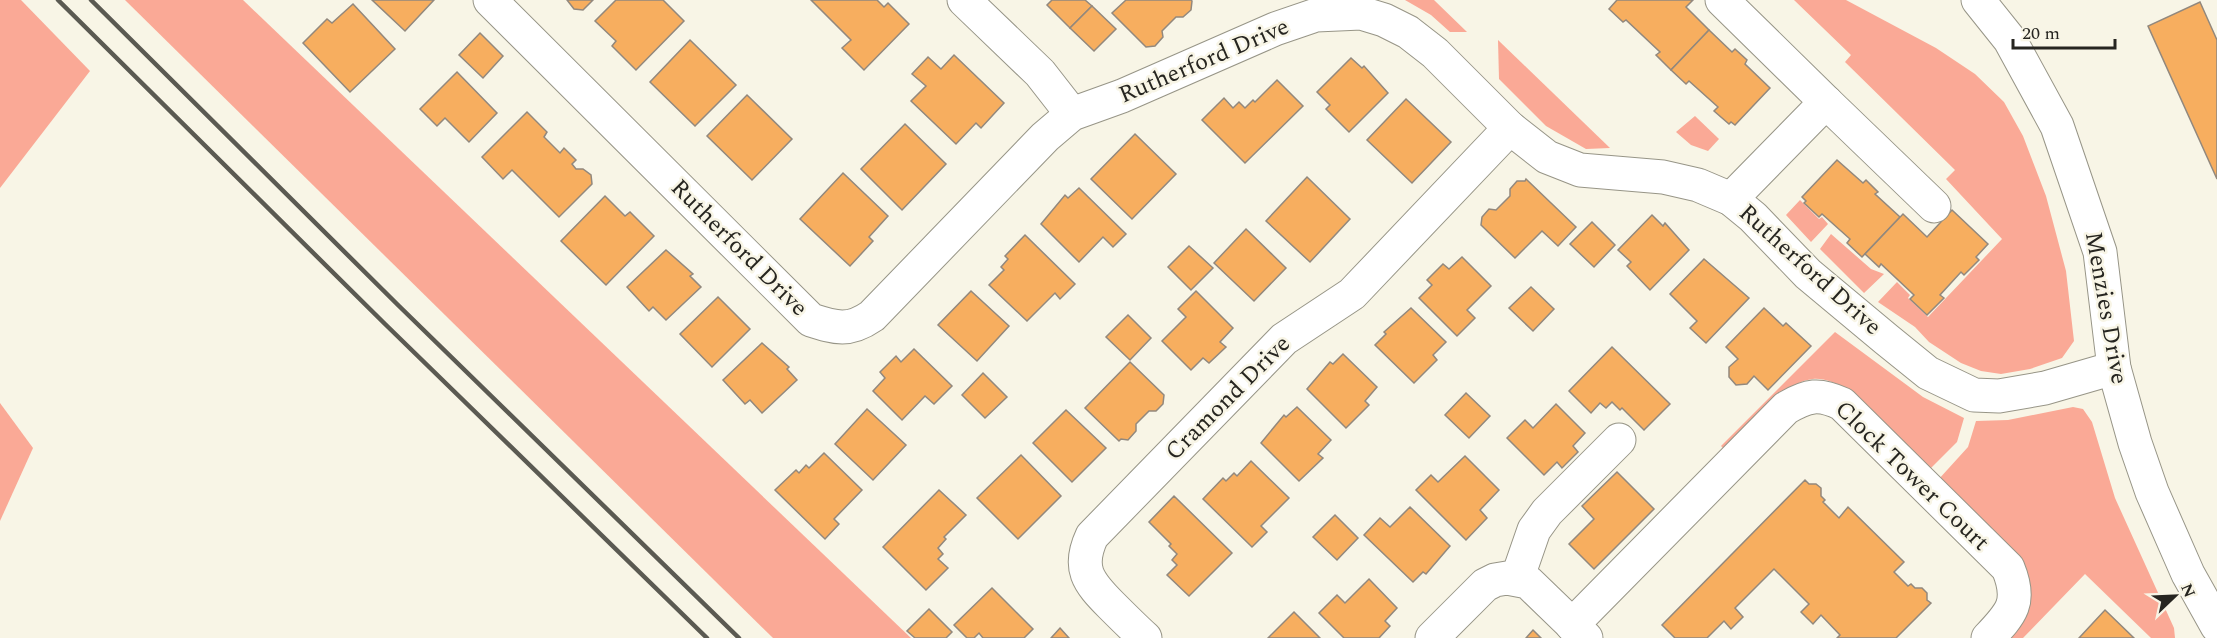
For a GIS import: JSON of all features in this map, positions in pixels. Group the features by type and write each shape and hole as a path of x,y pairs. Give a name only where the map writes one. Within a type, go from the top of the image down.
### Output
{"street":[{"name":"Rutherford Drive","path":"490,0 811,320 831,327 847,328 860,324 872,316 1045,137 1072,114 1122,96 1275,29 1306,18 1316,15 1361,13 1384,20 1408,32 1435,53 1510,128 1547,157 1580,170 1663,177 1698,185 1731,200 1753,217 1808,274 1928,373 1974,395 1999,396 2034,390 2114,368"},
{"path":"964,0 1040,73 1072,114"},
{"path":"1722,0 1934,206"},
{"name":"Menzies Drive","path":"1978,0 2010,40 2057,126 2100,252 2114,368 2134,443 2152,492 2188,574 2217,626"},
{"path":"1731,200 1826,102"},
{"name":"Cramond Drive","path":"1144,638 1092,586 1086,573 1086,561 1087,548 1092,536 1284,339 1352,294 1510,128"},
{"name":"Clock Tower Court","path":"1579,631 1786,408 1800,400 1814,396 1829,398 1842,404 2008,568 2015,585 2015,600 2010,615 1988,638"},
{"path":"1517,579 1534,530 1547,512 1619,440"},
{"path":"1432,638 1485,585 1495,580 1517,579 1528,582 1579,631"}],"shaded area":[{"path":"0,0 21,0 90,71 0,188"},
{"path":"125,0 243,0 911,638 773,638"},
{"path":"1405,0 1434,0 1467,32 1450,32 1431,15"},
{"path":"1794,0 1846,0 1936,48 1975,74 2004,102 2023,136 2046,196 2066,271 2074,341 2062,358 2030,369 2001,374 1981,371 1961,363 1929,342 1915,327 1878,302 1897,282 1910,295 1908,298 1928,317 2002,239 1946,179 1955,170 1845,62 1851,55"},
{"path":"1498,40 1610,148 1586,149 1546,126 1499,79"},
{"path":"1695,116 1719,139 1708,151 1691,145 1676,132"},
{"path":"1800,200 1819,219 1822,217 1828,224 1811,242 1786,215"},
{"path":"1831,234 1871,269 1884,274 1864,293 1820,249"},
{"path":"1835,332 1923,397 1964,418 1957,442 1929,470 1845,387 1821,379 1801,382 1789,388 1765,407 1725,450 1721,446"},
{"path":"0,403 33,448 0,521"},
{"path":"2073,407 2083,409 2092,422 2115,498 2174,628 2175,638 2151,638 2085,574 2023,638 2008,638 2020,621 1938,480 1968,447 1976,421 2008,420"}],"building":[{"path":"372,0 434,0 405,31"},
{"path":"567,0 593,0 583,10 574,9"},
{"path":"616,0 663,0 684,21 636,70 612,46 616,41 595,21"},
{"path":"811,0 877,0 884,7 888,3 909,24 864,70 842,48 851,40"},
{"path":"1052,0 1085,0 1092,6 1070,28 1047,5"},
{"path":"1126,0 1192,1 1191,10 1183,17 1176,17 1162,31 1163,37 1155,46 1146,47 1112,13"},
{"path":"1617,0 1693,0 1686,7 1709,30 1671,70 1656,55 1660,52 1626,20 1623,22 1609,9"},
{"path":"2200,2 2217,40 2217,179 2148,26"},
{"path":"353,4 395,49 350,92 303,43 327,19 332,23"},
{"path":"1092,6 1116,29 1094,51 1070,28"},
{"path":"1709,30 1732,52 1735,49 1747,60 1745,64 1770,88 1735,125 1731,122 1729,124 1714,111 1718,107 1689,81 1686,84 1671,70"},
{"path":"480,33 503,56 483,78 459,55"},
{"path":"690,40 736,85 695,126 650,82"},
{"path":"954,55 1004,103 981,128 976,123 956,144 911,101 926,86 912,74 928,57 941,69"},
{"path":"1351,58 1362,68 1364,66 1388,93 1349,132 1326,109 1330,105 1317,92"},
{"path":"457,72 497,113 469,142 445,118 437,126 420,109"},
{"path":"1277,80 1303,106 1245,163 1202,120 1224,98 1233,108 1239,102 1245,108 1253,100 1255,102"},
{"path":"747,95 792,139 752,180 707,136"},
{"path":"1406,99 1451,142 1412,183 1367,140"},
{"path":"527,112 547,132 544,137 560,153 564,148 576,160 572,164 576,169 583,169 591,175 592,184 559,217 512,170 503,179 482,157"},
{"path":"905,124 946,164 902,210 861,169"},
{"path":"1135,134 1176,174 1132,219 1091,179"},
{"path":"1837,160 1863,183 1866,180 1878,192 1875,194 1900,217 1862,257 1847,243 1850,239 1822,214 1819,217 1804,203 1806,201 1802,197"},
{"path":"843,173 888,216 869,237 873,241 850,266 800,219"},
{"path":"1307,177 1350,219 1310,262 1266,221"},
{"path":"1526,179 1576,227 1558,246 1542,231 1515,258 1481,225 1482,217 1489,209 1496,210 1510,196 1510,189 1517,181"},
{"path":"1079,188 1126,234 1113,247 1103,237 1079,262 1041,224 1065,195 1068,198"},
{"path":"605,196 625,216 630,212 654,236 606,285 561,241"},
{"path":"1952,210 1988,244 1976,257 1979,260 1964,275 1961,272 1940,295 1944,298 1927,315 1910,299 1914,295 1881,264 1879,267 1865,254 1903,214 1927,237"},
{"path":"1652,215 1663,226 1665,223 1689,250 1650,290 1627,266 1631,262 1618,250"},
{"path":"1592,222 1615,245 1594,267 1570,244"},
{"path":"1246,229 1286,268 1254,301 1214,263"},
{"path":"1025,235 1075,284 1060,299 1055,293 1027,321 989,285 1004,270 1001,267 1008,259 1005,256"},
{"path":"1189,246 1213,268 1191,290 1168,267"},
{"path":"666,250 693,274 690,276 701,287 666,320 653,307 649,311 627,287"},
{"path":"1462,257 1491,286 1467,310 1475,318 1457,336 1419,298 1432,285 1427,280 1443,264 1449,269"},
{"path":"1704,259 1749,298 1706,343 1690,328 1697,321 1670,294"},
{"path":"1531,287 1554,309 1533,331 1509,308"},
{"path":"971,291 1009,326 977,361 938,325"},
{"path":"1196,291 1233,328 1220,342 1226,347 1209,363 1203,358 1191,370 1162,341 1186,317 1178,309"},
{"path":"718,297 750,329 712,367 680,334"},
{"path":"1411,308 1446,342 1433,355 1437,360 1414,383 1375,345 1386,334 1384,332"},
{"path":"1764,308 1783,326 1786,323 1811,346 1768,390 1754,376 1747,384 1736,385 1729,377 1729,367 1738,359 1726,347"},
{"path":"1128,315 1151,338 1130,360 1106,337"},
{"path":"762,343 789,367 787,369 797,380 762,413 750,400 745,404 723,380"},
{"path":"1612,347 1670,404 1644,430 1622,408 1620,410 1612,402 1606,408 1600,403 1591,413 1569,391"},
{"path":"914,349 952,386 934,404 925,396 902,420 873,391 885,378 880,372 896,356 901,362"},
{"path":"1343,354 1377,387 1365,401 1369,405 1346,428 1307,389 1330,362 1333,364"},
{"path":"1130,362 1164,395 1163,404 1156,411 1149,411 1136,424 1136,431 1128,440 1119,441 1085,408"},
{"path":"983,373 1007,397 985,418 962,395"},
{"path":"1466,393 1490,416 1469,438 1445,415"},
{"path":"1556,404 1585,433 1573,446 1578,452 1562,468 1557,462 1544,475 1507,438 1525,420 1533,428"},
{"path":"1297,407 1331,440 1318,454 1323,458 1299,481 1261,443 1284,415 1286,417"},
{"path":"867,409 906,445 873,480 835,444"},
{"path":"1066,410 1106,448 1072,482 1033,443"},
{"path":"824,453 862,490 834,519 839,524 825,539 775,490 796,470 799,473 806,465 809,468"},
{"path":"1021,455 1061,496 1018,539 977,498"},
{"path":"1465,456 1499,490 1480,510 1487,518 1466,540 1416,490 1431,475 1438,482"},
{"path":"1251,461 1289,498 1261,526 1267,532 1252,547 1203,499 1223,478 1226,481 1234,473 1237,476"},
{"path":"1617,472 1654,509 1594,569 1569,544 1594,519 1582,506"},
{"path":"1805,480 1821,488 1821,496 1825,500 1823,502 1839,518 1848,507 1904,562 1894,572 1908,586 1911,584 1915,588 1922,588 1927,593 1927,600 1931,603 1896,638 1837,638 1840,635 1821,615 1813,624 1801,612 1809,604 1774,569 1735,608 1743,617 1731,629 1724,621 1707,638 1675,638 1662,625"},
{"path":"939,490 966,515 944,537 946,539 938,548 943,554 938,559 948,568 926,590 883,547"},
{"path":"1174,496 1232,553 1189,596 1167,575 1177,565 1172,560 1177,554 1169,546 1171,544 1149,522"},
{"path":"1410,507 1450,546 1426,574 1423,572 1413,582 1364,535 1380,518 1390,527"},
{"path":"1335,515 1358,538 1337,560 1313,537"},
{"path":"1369,579 1397,608 1385,621 1390,626 1379,638 1344,638 1319,613 1337,595 1345,603"},
{"path":"992,588 1033,629 1024,638 983,638 979,633 974,638 967,638 954,625"},
{"path":"929,609 952,632 946,638 915,638 907,631"},
{"path":"2105,610 2134,638 2079,638"},
{"path":"1294,612 1320,638 1268,638"},
{"path":"1060,628 1069,638 1051,638"},
{"path":"1533,630 1541,638 1526,638"}],"railway":[{"path":"58,0 385,324 707,638"},
{"path":"91,0 399,306 739,638"}]}
